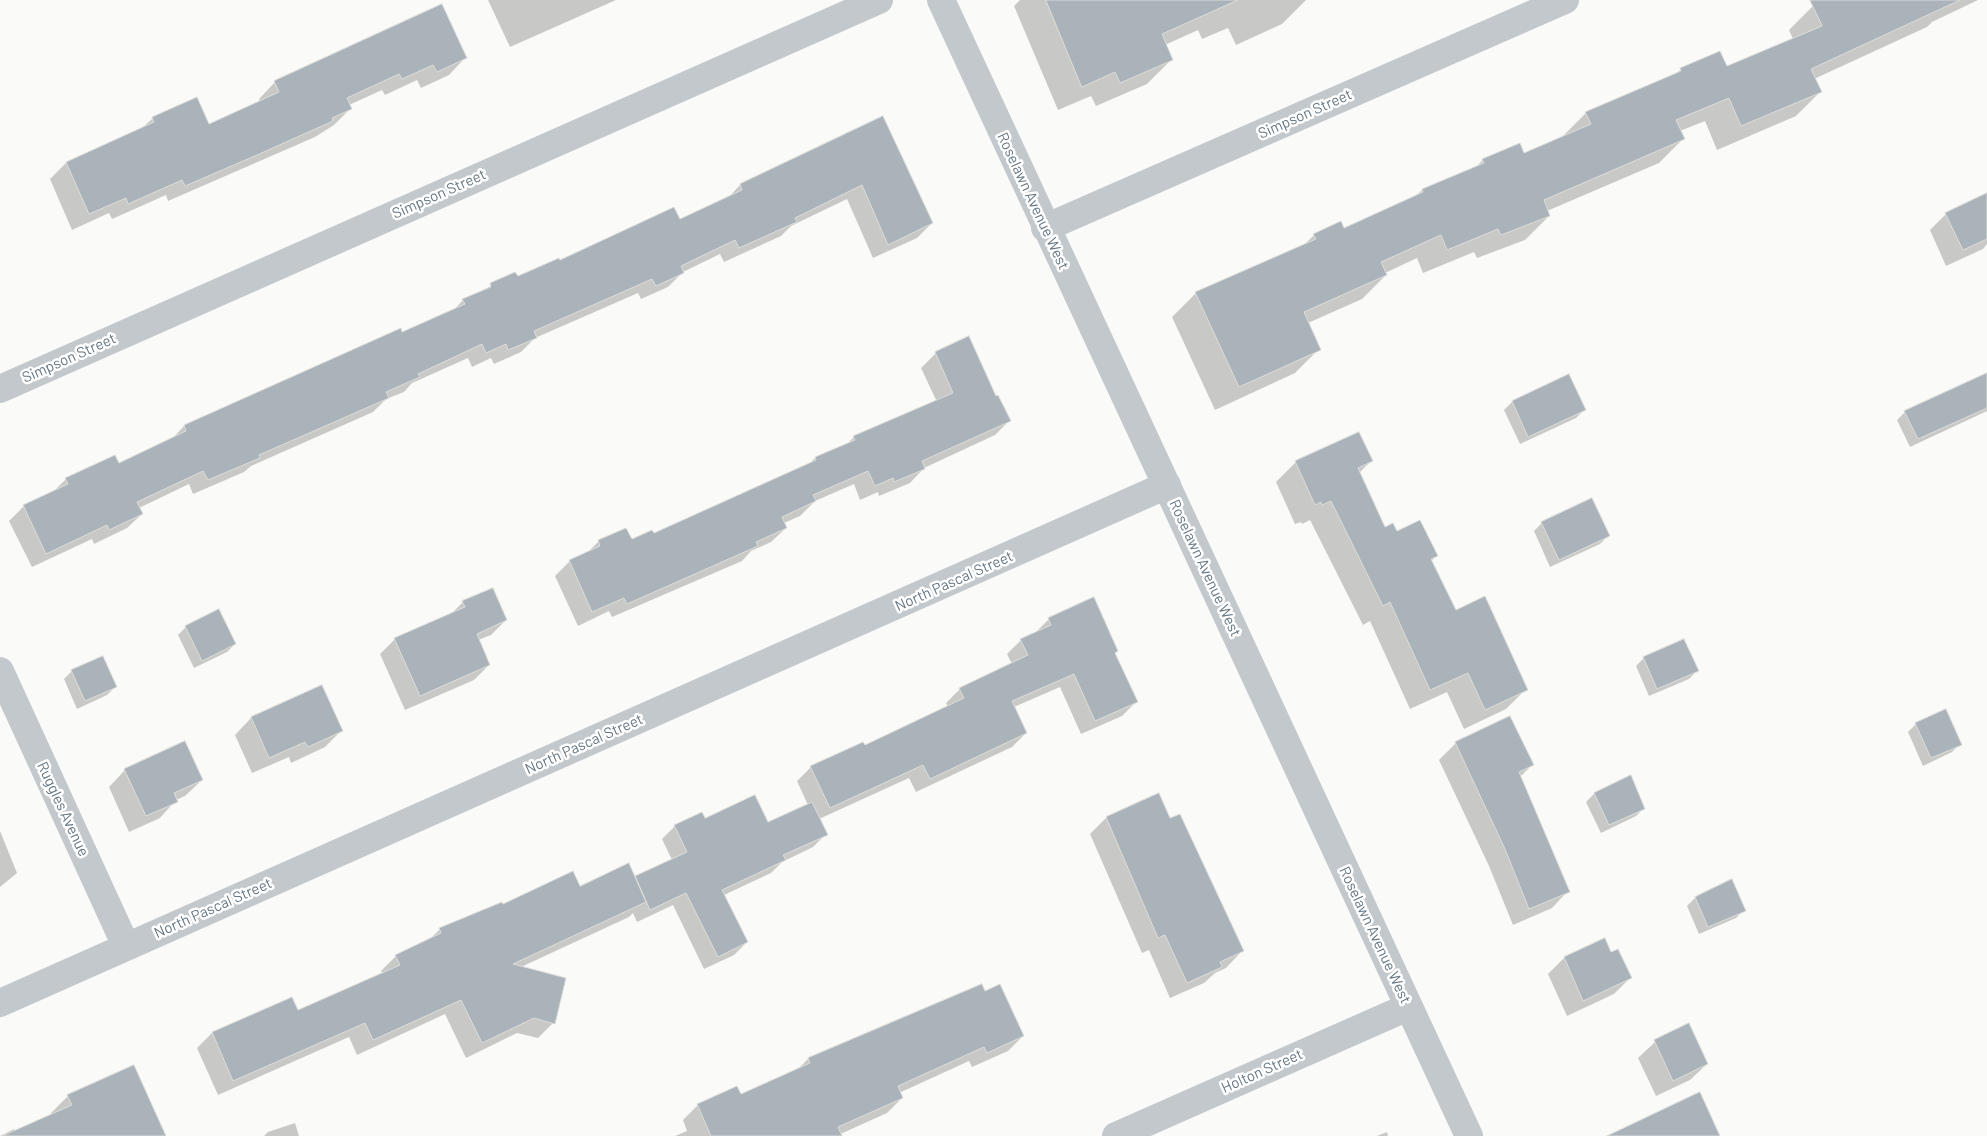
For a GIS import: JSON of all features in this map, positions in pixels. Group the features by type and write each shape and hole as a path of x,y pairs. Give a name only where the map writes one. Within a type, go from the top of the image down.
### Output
{"street":[{"name":"Simpson Street","path":"0,389 879,0"},
{"name":"Roselawn Avenue West","path":"941,0 1045,228 1167,485 1469,1136"},
{"name":"Simpson Street","path":"1045,228 1565,0"},
{"name":"North Pascal Street","path":"0,1003 1167,485"},
{"name":"Ruggles Avenue","path":"0,671 126,946"},
{"name":"Holton Street","path":"1116,1136 1408,1007"}],"building":[{"path":"1046,0 1238,0 1162,34 1173,60 1120,83 1115,72 1082,87"},
{"path":"1810,0 1960,0 1811,69 1822,92 1741,126 1729,98 1676,120 1685,139 1544,200 1550,216 1501,235 1498,229 1447,250 1441,235 1381,262 1387,275 1304,312 1321,350 1239,387 1195,292 1316,239 1313,234 1341,221 1344,228 1423,192 1422,189 1484,163 1482,159 1520,143 1524,153 1591,124 1585,112 1681,71 1680,68 1720,51 1727,66 1822,26"},
{"path":"442,4 467,58 437,72 433,65 402,79 399,74 347,98 352,109 332,118 333,121 185,186 182,180 128,204 126,198 89,214 66,162 154,122 152,117 197,97 209,124 279,92 274,81"},
{"path":"883,116 933,223 888,245 862,185 795,218 797,222 739,248 735,240 681,266 684,273 656,286 652,279 534,331 537,338 508,350 506,344 486,353 482,344 418,374 420,377 386,392 389,398 259,455 260,458 208,480 203,471 137,502 143,514 109,530 107,525 46,554 23,505 68,484 65,478 115,455 119,463 186,431 184,425 401,328 402,332 465,304 462,299 491,287 490,283 515,272 518,276 559,258 560,260 674,207 680,219 742,190 740,184"},
{"path":"1987,193 1987,239 1963,250 1945,213"},
{"path":"969,336 996,396 998,395 1011,421 922,461 925,469 894,482 893,478 875,486 868,471 813,495 816,501 782,517 787,528 756,542 758,546 627,604 624,598 592,612 569,560 600,546 598,540 626,528 632,539 652,530 654,533 816,460 815,457 855,440 853,436 953,393 935,352"},
{"path":"1987,373 1987,408 1918,439 1904,411"},
{"path":"1569,374 1586,410 1528,437 1512,401"},
{"path":"1359,432 1373,461 1358,468 1385,527 1393,523 1397,531 1420,520 1438,556 1431,559 1456,610 1485,596 1528,690 1485,710 1468,673 1430,690 1390,602 1383,606 1331,501 1322,505 1321,502 1315,505 1295,461"},
{"path":"1592,498 1610,536 1559,560 1541,522"},
{"path":"493,588 507,620 477,634 490,665 420,696 394,638 465,607 462,601"},
{"path":"1094,597 1118,651 1115,653 1138,702 1095,721 1074,674 1012,701 1027,733 930,779 923,765 830,808 810,766 863,742 865,745 964,698 959,688 1028,655 1020,639 1051,625 1048,618"},
{"path":"219,609 236,644 202,661 185,626"},
{"path":"1684,639 1699,671 1657,689 1643,657"},
{"path":"103,656 117,687 85,701 71,670"},
{"path":"322,685 343,731 308,747 305,742 269,758 251,717"},
{"path":"1946,709 1962,745 1931,758 1915,723"},
{"path":"1510,716 1534,765 1519,772 1570,892 1529,909 1505,849 1455,742"},
{"path":"185,741 203,780 174,793 178,802 146,816 124,769"},
{"path":"1631,775 1645,809 1609,825 1594,793"},
{"path":"1159,793 1170,818 1180,814 1244,951 1220,962 1222,967 1187,983 1165,935 1158,938 1106,817"},
{"path":"755,795 768,822 812,802 828,835 783,855 786,860 722,890 748,942 718,957 686,893 650,910 635,876 687,852 674,825 702,812 705,818"},
{"path":"629,863 646,902 513,964 566,978 555,1024 534,1018 482,1043 461,1000 373,1040 365,1023 233,1081 212,1032 292,997 298,1010 400,965 395,955 441,933 439,928 502,902 503,904 573,871 580,886"},
{"path":"1732,879 1746,911 1708,927 1695,897"},
{"path":"1605,938 1611,952 1618,949 1632,978 1583,1001 1564,957"},
{"path":"982,984 985,991 1000,984 1024,1036 987,1053 984,1047 898,1086 903,1098 838,1127 842,1136 711,1136 697,1104 737,1086 741,1094 810,1063 808,1058"},
{"path":"1689,1023 1708,1064 1673,1081 1654,1040"},
{"path":"134,1065 166,1136 2,1136 72,1105 67,1095"},
{"path":"1700,1092 1720,1136 1607,1136"}]}
